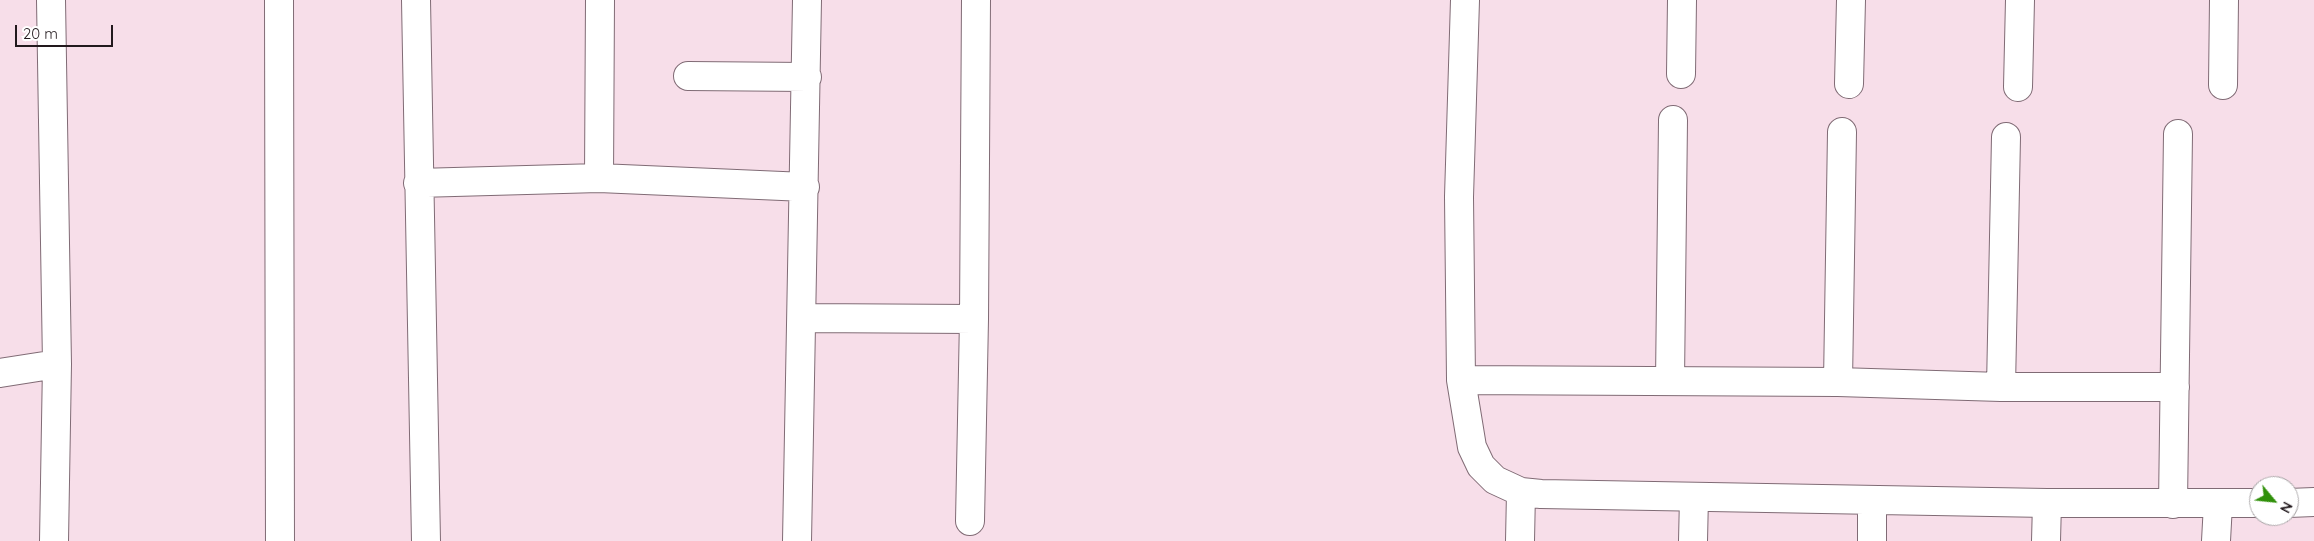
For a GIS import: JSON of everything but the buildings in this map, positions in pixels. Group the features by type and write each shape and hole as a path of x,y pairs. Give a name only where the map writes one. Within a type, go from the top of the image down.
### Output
{"street":[{"path":"51,0 56,364 54,541"},
{"path":"278,0 280,541"},
{"path":"416,0 426,541"},
{"path":"599,178 600,0"},
{"path":"797,541 807,0"},
{"path":"970,521 974,319 976,0"},
{"path":"1465,0 1459,197 1461,380 1472,447 1481,466 1495,480 1521,492 2046,503 2249,503"},
{"path":"1681,74 1682,0"},
{"path":"1849,84 1851,0"},
{"path":"2018,87 2020,0"},
{"path":"2223,85 2224,0"},
{"path":"688,76 807,77"},
{"path":"1670,381 1672,120"},
{"path":"1838,382 1842,132"},
{"path":"2173,504 2178,134"},
{"path":"2001,388 2006,137"},
{"path":"418,183 599,178 805,187"},
{"path":"802,318 974,319"},
{"path":"0,373 56,364"},
{"path":"1461,380 1838,382 2001,388 2175,387"},
{"path":"1520,541 1521,492"},
{"path":"1693,541 1694,497"},
{"path":"1872,500 1872,541"},
{"path":"2299,503 2314,502"},
{"path":"2046,503 2046,541"},
{"path":"2216,541 2218,504"}]}
